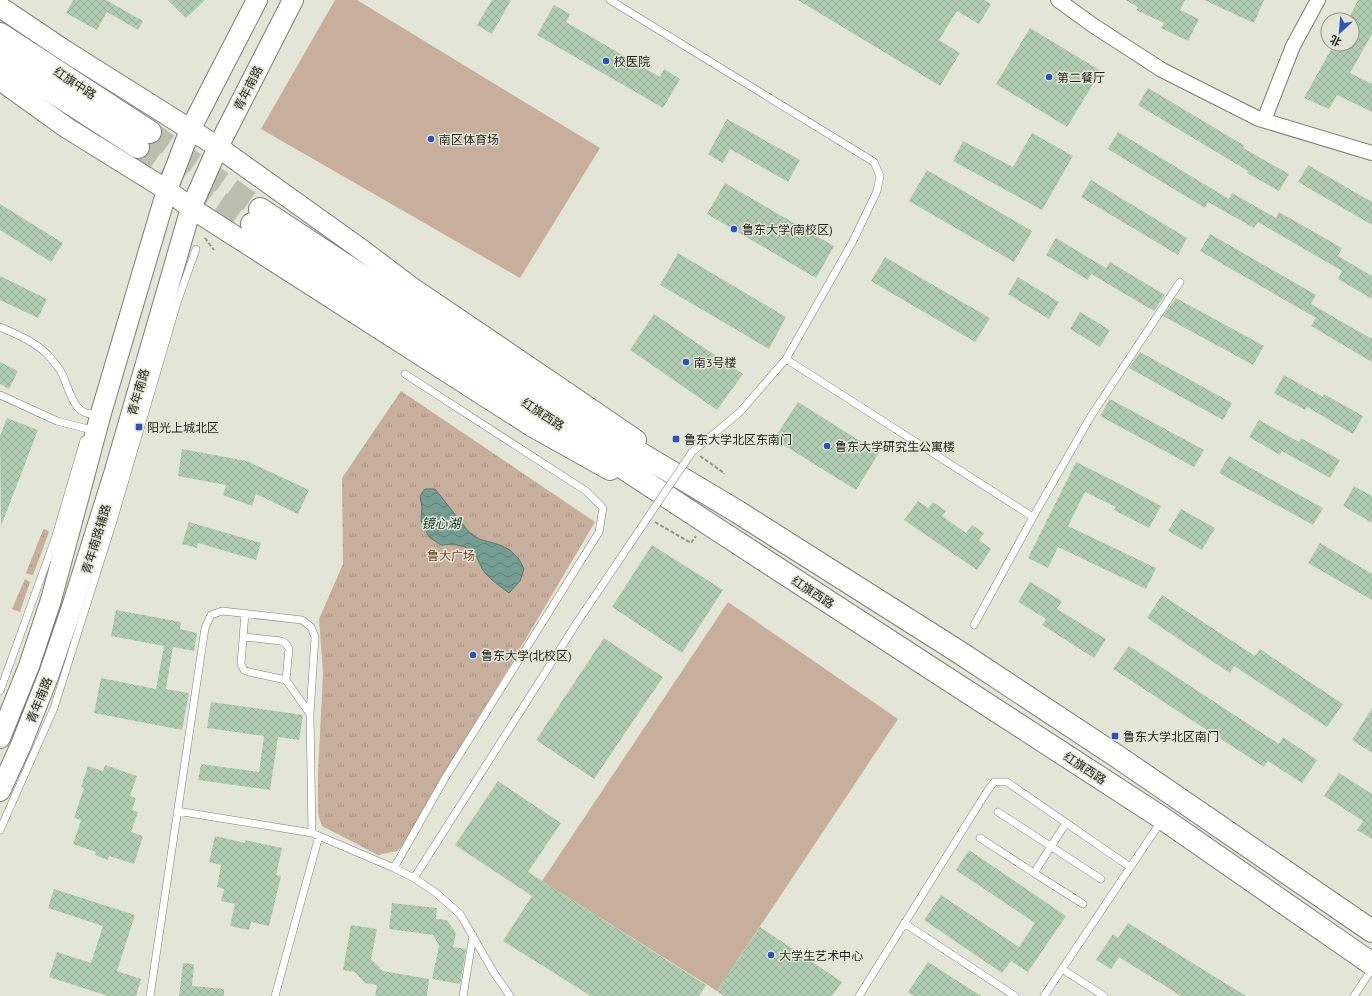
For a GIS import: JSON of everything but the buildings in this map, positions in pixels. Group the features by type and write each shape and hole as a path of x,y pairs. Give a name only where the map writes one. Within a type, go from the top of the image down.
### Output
{"main road":[{"name":"青年南路","path":"0,738 29,666 52,600 94,419 165,197 190,130 257,0"},
{"name":"青年南路","path":"0,791 21,745 49,674 71,610 114,474 191,208 218,147 293,0"},
{"path":"4,9 64,50 218,147 411,287 554,383 738,512"},
{"name":"红旗中路","path":"0,34 144,139 0,58"},
{"path":"0,80 165,197 191,208 533,427 721,532"},
{"name":"红旗西路","path":"1372,931 1118,757 959,652 738,512 549,399 256,217 721,532 1162,818 1372,964"}],"street":[{"path":"1058,0 1094,26 1162,70 1264,120 1372,153"},
{"path":"1264,120 1293,46 1318,0"}],"lane":[{"path":"414,878 578,621 692,452 740,412 786,359 853,241 877,191 880,176 874,162 610,0"},
{"path":"14,99 67,128"},
{"path":"146,232 165,197"},
{"name":"青年南路辅路","path":"0,830 54,708 114,518 177,303 196,249"},
{"path":"974,625 1090,416 1180,282"},
{"path":"0,327 29,341 46,353 60,370 74,403 82,412 94,419"},
{"path":"786,359 1033,517"},
{"path":"394,868 445,778 599,532 603,508 586,491 405,374"},
{"path":"0,395 58,421 94,419"},
{"path":"0,691 55,539 94,419"},
{"path":"150,996 205,628 211,615 222,610 302,620 312,627 315,637 310,714 316,834 275,996"},
{"path":"246,613 241,664 244,670 286,680"},
{"path":"244,637 281,641 285,643 289,648 286,680 310,714"},
{"path":"859,996 994,782 1007,782 1130,866"},
{"path":"177,811 316,834 414,878 436,893 460,914 494,973 510,996"},
{"path":"998,812 1101,879"},
{"path":"1044,996 1162,818"},
{"path":"1034,872 1066,823"},
{"path":"980,838 1083,904"},
{"path":"904,923 1015,996"},
{"path":"463,996 473,936"},
{"path":"1062,969 1104,996"},
{"path":"1354,996 1372,969"}],"path":[{"path":"206,238 214,250"},
{"path":"697,454 724,474"},
{"path":"653,522 691,543 698,533"}],"green space":[{"name":"南区体育场","path":"335,0 357,0 600,148 520,278 261,129"},
{"name":"鲁大广场","path":"401,391 595,522 405,843 397,851 378,855 322,826 318,814 318,774 323,673 319,619 343,564 342,478"},
{"path":"44,529 49,532 33,575 28,574 26,573"},
{"path":"25,579 30,582 20,612 12,609"},
{"path":"728,602 898,719 717,991 542,881"}],"water":[{"name":"镜心湖","path":"425,489 435,489 469,532 479,539 500,545 510,550 519,559 524,569 520,581 509,593 485,573 476,556 469,549 456,545 441,545 429,537 421,521 422,507 420,496"}],"tunnel":[{"path":"150,132 260,209"},
{"path":"138,147 252,224"}],"place":[{"name":"校医院","path":"606,61"},
{"name":"第二餐厅","path":"1049,77"},
{"name":"南区体育场","path":"431,139"},
{"name":"鲁东大学(南校区)","path":"734,229"},
{"name":"南3号楼","path":"686,362"},
{"name":"阳光上城北区","path":"139,427"},
{"name":"鲁东大学北区东南门","path":"676,439"},
{"name":"鲁东大学研究生公寓楼","path":"827,446"},
{"name":"鲁东大学(北校区)","path":"473,655"},
{"name":"鲁东大学北区南门","path":"1115,736"},
{"name":"大学生艺术中心","path":"771,955"}]}
